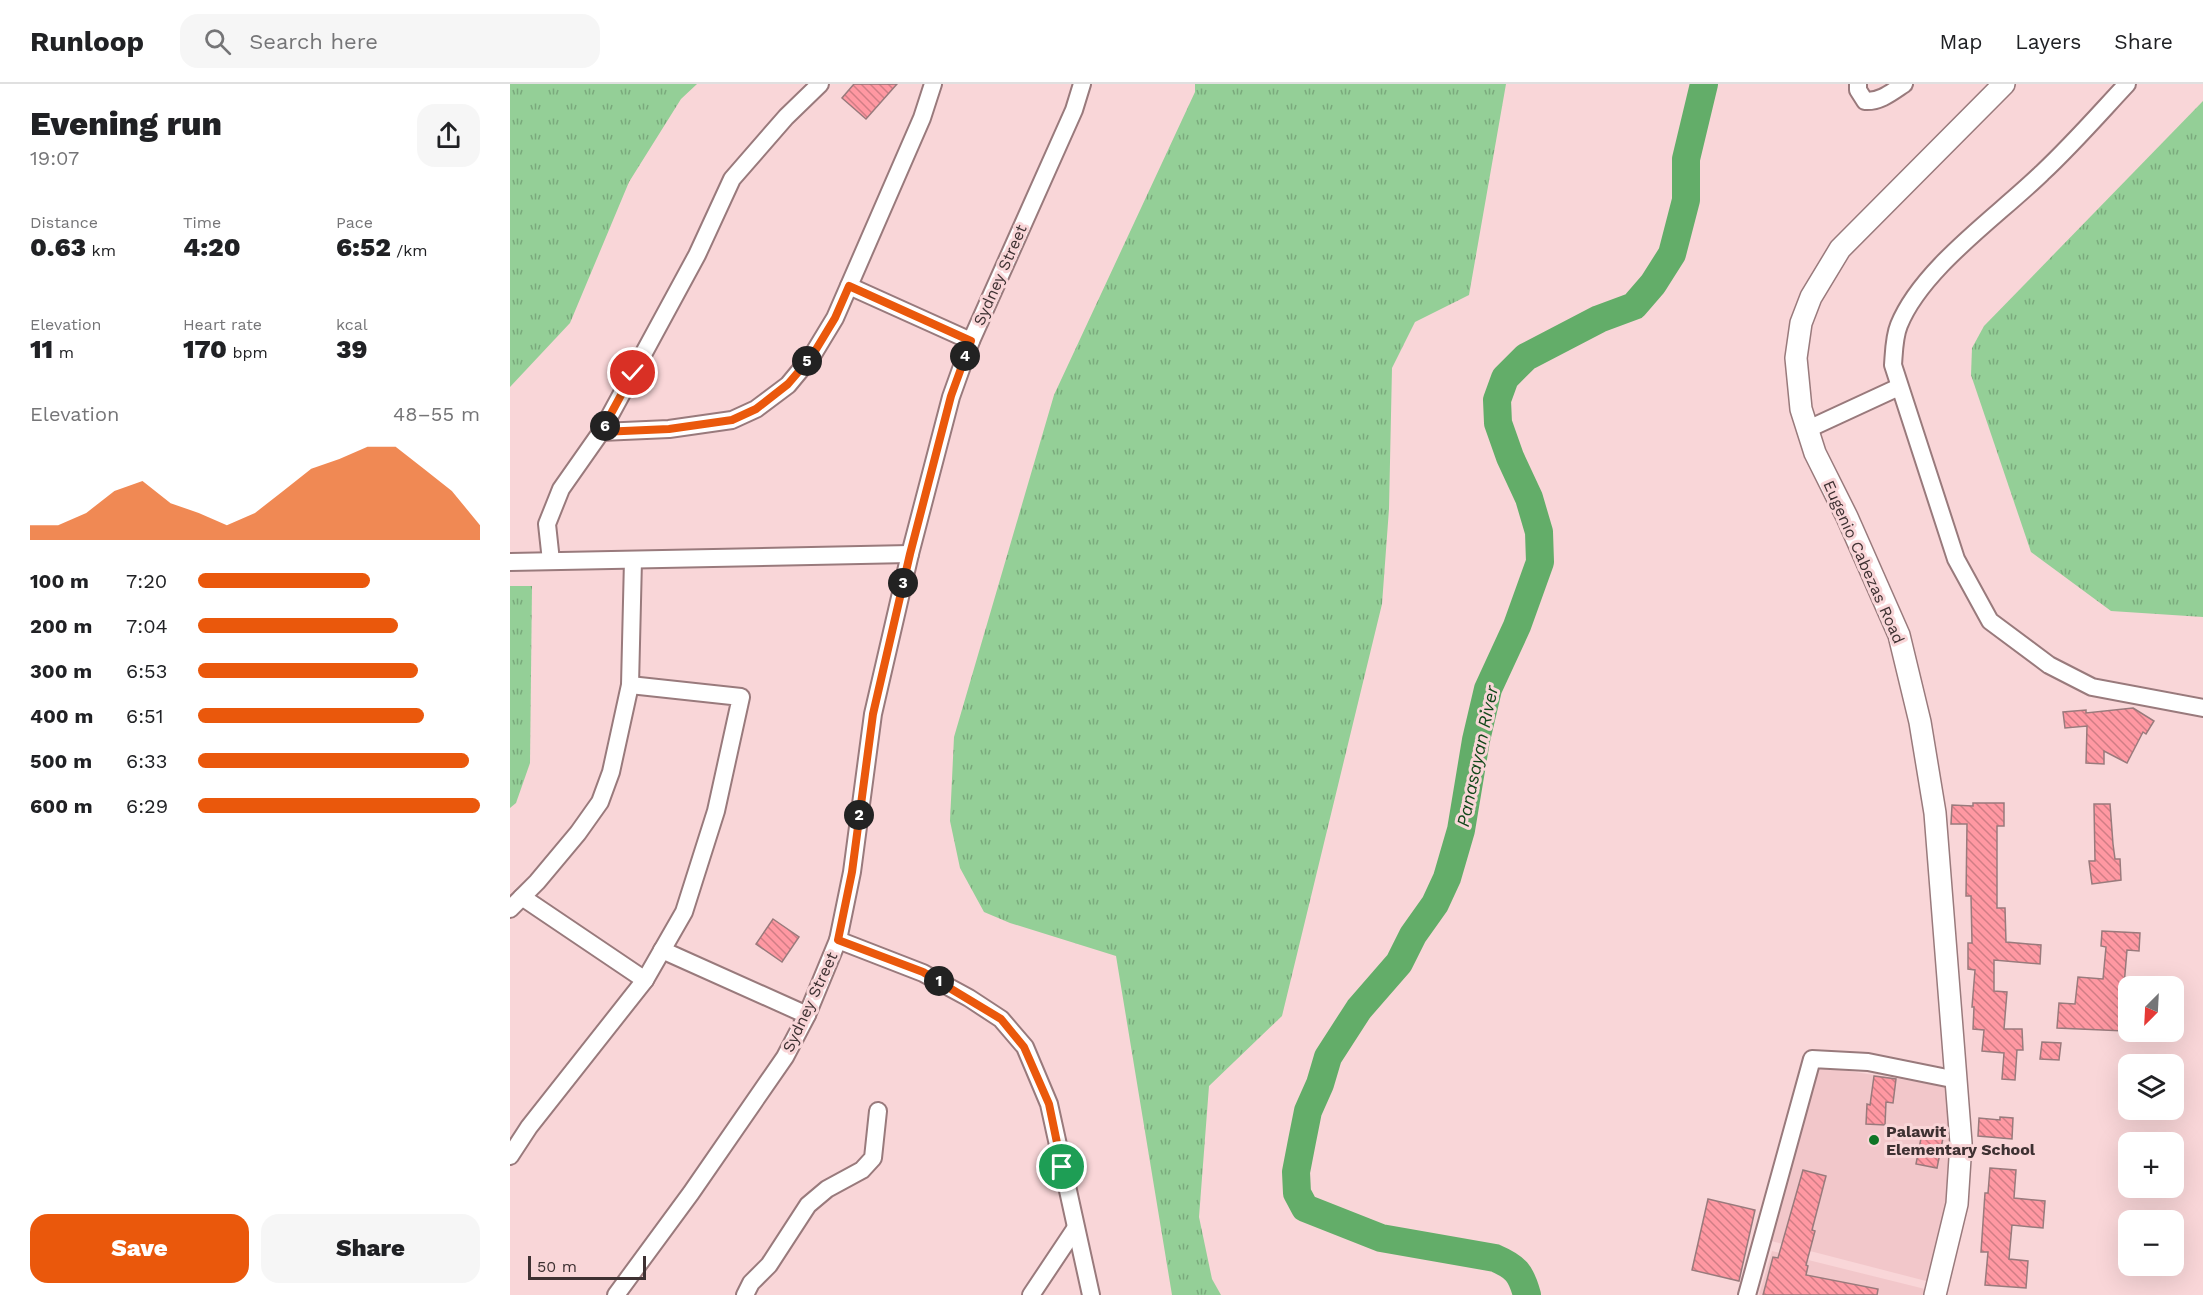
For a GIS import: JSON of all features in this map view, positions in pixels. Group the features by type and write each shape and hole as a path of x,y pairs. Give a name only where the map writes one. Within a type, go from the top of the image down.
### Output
{"street":[{"path":"551,561 547,524 561,489 601,432 697,255 732,179 786,117 820,84"},
{"path":"601,432 669,429 732,420 756,409 788,384 812,356 835,318 922,118 933,84"},
{"name":"Sydney Street","path":"616,1295 692,1194 785,1057 807,1015 838,940 852,872 873,714 910,554 951,396 971,341 1074,110 1082,84"},
{"path":"1858,84 1860,96 1870,102 1883,98 1904,84"},
{"name":"Eugenio Cabezas Road","path":"1935,1295 1957,1204 1962,1143 1935,813 1920,722 1899,635 1848,517 1815,453 1806,430 1797,376 1797,342 1801,323 1811,297 1840,249 2004,84"},
{"path":"2127,84 2043,172 1920,287 1899,326 1894,346 1893,365 1956,559 1990,621 2049,665 2092,687 2203,708"},
{"path":"849,286 971,341"},
{"path":"1806,430 1899,387"},
{"path":"510,562 910,554"},
{"path":"510,909 537,882 578,833 600,802 611,772 630,686 633,560"},
{"path":"510,1156 529,1127 645,980 684,912 713,822 741,697 630,686"},
{"path":"522,897 645,980"},
{"path":"838,940 923,972 969,998 1001,1019 1024,1047 1049,1104 1090,1295"},
{"path":"662,950 807,1015"},
{"path":"1747,1295 1812,1059 1868,1062 1957,1080"},
{"path":"745,1295 751,1284 769,1265 808,1205 827,1189 862,1170 873,1158 878,1111"},
{"path":"1031,1295 1075,1229"}],"shaded area":[{"name":"Palawit Elementary School","path":"1816,1066 1952,1087 1951,1194 1930,1282 1771,1241"},
{"path":"1772,1251 1929,1290 1928,1295 1759,1295"}],"green space":[{"path":"510,84 697,84 681,99 629,182 570,323 510,387"},
{"path":"1195,84 1506,84 1469,295 1415,322 1392,368 1389,509 1382,604 1282,1016 1209,1086 1199,1217 1212,1279 1221,1295 1172,1295 1116,956 1010,923 984,912 960,868 950,821 954,737 1054,395 1195,92"},
{"path":"2203,101 2203,617 2111,611 2031,552 1971,375 1972,348 1984,326"},
{"path":"510,586 532,586 530,763 516,803 510,808"}],"building":[{"path":"854,84 897,84 866,119 842,98"},
{"path":"2133,708 2154,721 2146,734 2143,732 2127,763 2104,751 2104,764 2086,763 2087,726 2065,728 2063,712 2086,710 2086,713"},
{"path":"1973,803 2004,803 2004,826 1997,826 1997,908 2005,908 2006,942 2041,945 2040,964 1994,960 1994,991 2007,992 2004,1029 2022,1029 2023,1050 2017,1050 2015,1080 2002,1079 2004,1053 1982,1051 1984,1030 1973,1029 1975,970 1968,969 1968,943 1972,943 1971,896 1966,896 1967,824 1951,824 1952,805 1973,806"},
{"path":"2094,804 2110,804 2115,859 2120,859 2121,880 2092,884 2089,861 2095,861"},
{"path":"773,919 799,937 782,962 756,944"},
{"path":"2102,931 2140,933 2139,951 2127,950 2125,976 2118,976 2118,1031 2057,1028 2059,1003 2075,1004 2078,977 2103,979 2106,947 2101,946"},
{"path":"2042,1042 2061,1043 2059,1060 2040,1059"},
{"path":"1874,1076 1896,1079 1893,1103 1886,1102 1885,1125 1866,1124 1867,1104 1870,1105"},
{"path":"2000,1117 2013,1118 2012,1139 1978,1136 1979,1118 2000,1120"},
{"path":"1923,1128 1944,1133 1937,1168 1916,1164"},
{"path":"1990,1168 2016,1170 2014,1198 2045,1201 2043,1228 2012,1225 2009,1259 2028,1261 2026,1288 1985,1285 1988,1252 1981,1252 1985,1193 1988,1193"},
{"path":"1803,1170 1826,1176 1812,1230 1815,1231 1806,1265 1808,1266 1806,1275 1878,1289 1877,1295 1763,1295 1773,1257 1778,1258"},
{"path":"1708,1199 1755,1210 1739,1281 1692,1270"}],"waterway":[{"name":"Panasayan River","path":"1527,1295 1517,1272 1508,1264 1495,1258 1381,1238 1305,1208 1297,1193 1296,1172 1308,1111 1320,1084 1328,1057 1359,1009 1399,963 1413,935 1435,904 1447,878 1461,830 1476,740 1488,689 1517,626 1540,562 1539,532 1529,498 1510,457 1498,423 1497,400 1505,378 1526,357 1599,319 1634,306 1653,284 1672,254 1686,200 1686,159 1704,84"}],"place":[{"name":"Palawit Elementary School","path":"1874,1140"}],"route":[{"path":"633,373 601,432 669,429 732,420 756,409 788,384 812,356 835,318 849,286 971,341 951,396 910,554 873,714 852,872 838,940 923,972 1001,1019 1024,1047 1049,1104 1062,1167"}]}
